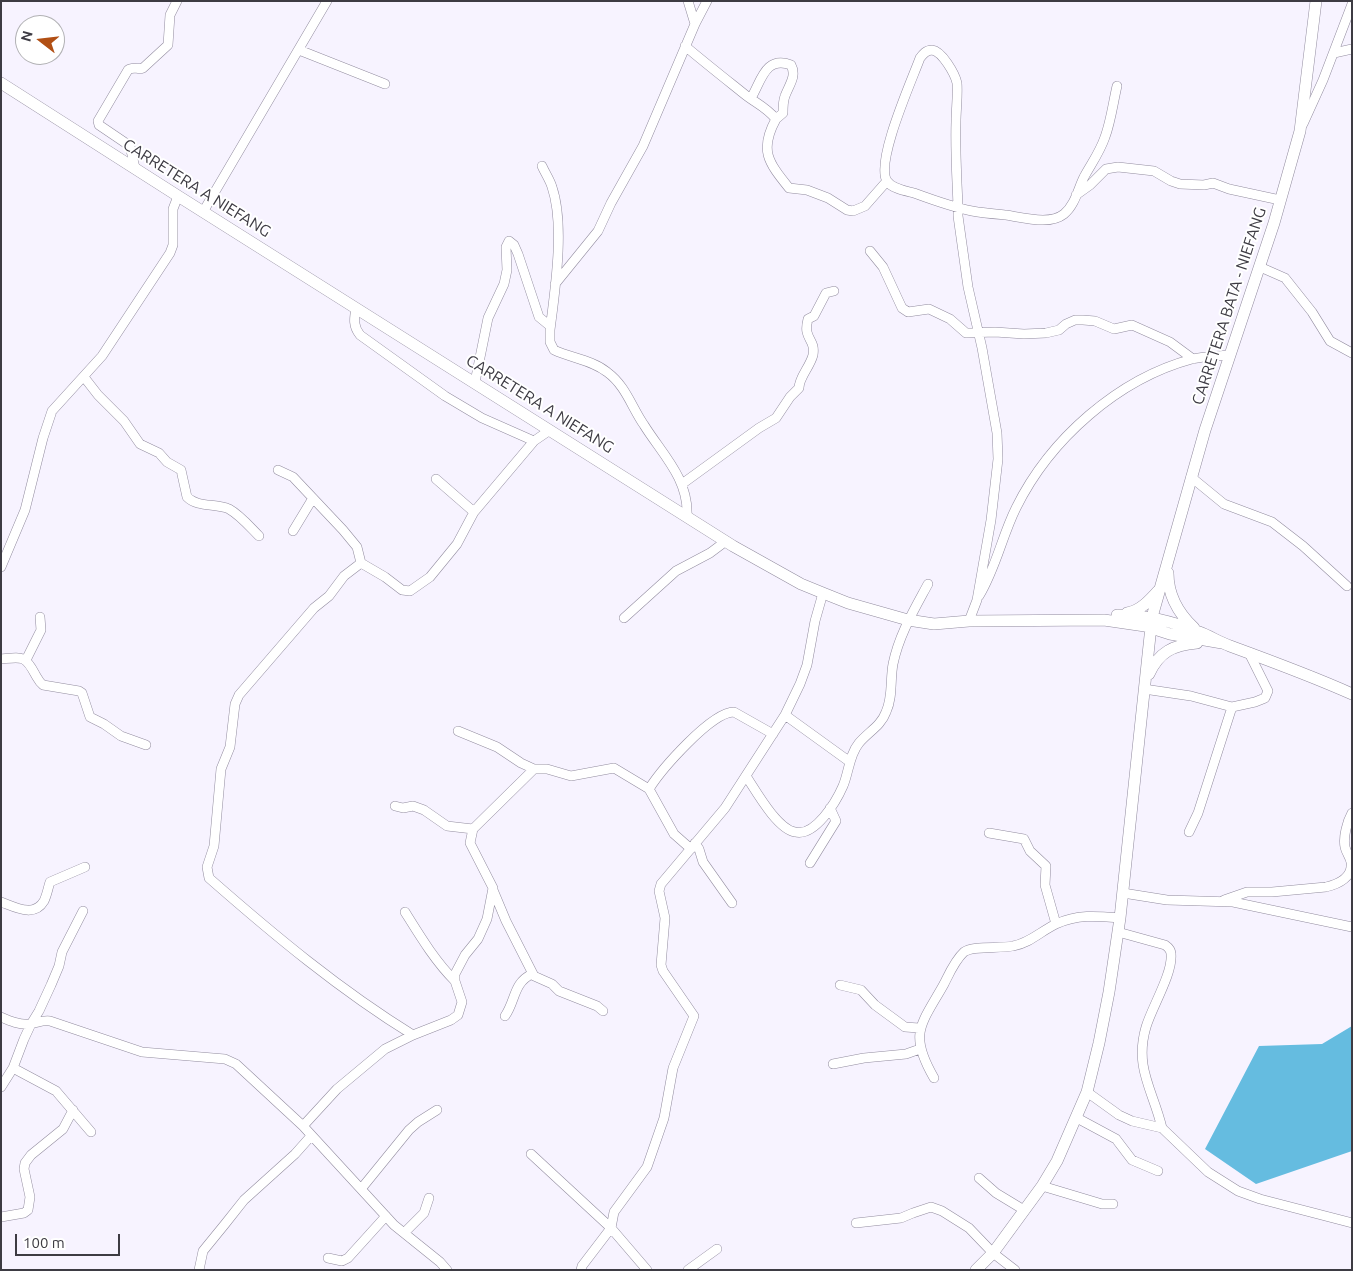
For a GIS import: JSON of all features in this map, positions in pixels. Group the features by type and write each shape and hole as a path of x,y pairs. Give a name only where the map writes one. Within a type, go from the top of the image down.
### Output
{"main road":[{"name":"CARRETERA BATA - NIEFANG","path":"976,1270 993,1252 1042,1186 1057,1161 1087,1092 1099,1043 1120,918 1152,622 1191,477 1260,267 1300,131 1316,1"},
{"name":"CARRETERA A NIEFANG","path":"1,83 726,541 770,567 823,593 848,603 908,620 934,624 970,621 1104,620"},
{"path":"1168,560 1168,584 1174,604 1184,619 1198,631 1216,642"},
{"path":"1104,620 1133,612 1142,607 1159,591"},
{"path":"1115,616 1138,615 1170,634 1216,642 1352,694"},
{"path":"1104,620 1134,624 1152,622 1198,631"},
{"path":"1134,624 1147,634 1149,644"},
{"path":"1144,686 1155,662 1163,654 1176,647 1216,642"}],"street":[{"path":"135,168 130,146 99,125 98,121 128,70 132,67 143,68 168,45 170,15 177,1"},
{"path":"203,212 327,1"},
{"path":"688,1 695,24"},
{"path":"555,284 598,231 611,203 643,146 685,46 707,1"},
{"path":"1300,131 1323,80 1352,4"},
{"path":"685,46 715,72 762,105 776,119"},
{"path":"1334,53 1352,49"},
{"path":"299,50 385,84"},
{"path":"970,621 977,600 991,520 998,459 997,433 968,287 958,207 956,82 953,71 938,53 933,50 926,52 920,58 893,128 885,167 887,181 895,187 958,207 972,211 1044,220 1062,216 1070,209 1106,137 1117,86"},
{"path":"750,98 759,85 762,73 769,67 777,63 792,67 793,81 784,97 783,113 776,119 768,134 766,147 768,156 789,188 807,190 828,198 847,210 853,211 865,206 887,181"},
{"path":"542,166 552,187 557,213 558,252 550,342 554,350 605,370 618,381 682,484 688,502 687,516"},
{"path":"1076,195 1090,185 1106,169 1118,167 1154,172 1180,184 1204,185 1213,183 1229,189 1280,200"},
{"path":"1,567 25,510 48,418 56,404 84,377 102,356 170,253 173,245 173,209 178,196"},
{"path":"475,382 488,318 504,284 507,270 506,247 509,241 514,245 518,254 539,317 550,326"},
{"path":"870,251 883,267 902,308 908,312 929,309 950,319 966,332 1046,333 1059,330 1075,320 1095,321 1114,328 1132,325 1170,342 1194,359"},
{"path":"1260,267 1284,278 1312,312 1330,341 1352,353"},
{"path":"682,484 759,428 776,418 790,397 799,388 799,382 809,366 813,354 813,343 807,332 808,319 814,316 826,293 834,290"},
{"path":"356,308 354,323 360,336 444,396 482,418 534,441"},
{"path":"977,600 988,582 1016,508 1041,466 1074,428 1122,391 1155,372 1194,359 1230,355"},
{"path":"84,377 98,395 124,421 140,444 159,453 167,462 181,470 187,496 190,499 198,503 227,508 259,536"},
{"path":"278,470 293,477 343,530 357,547 361,563 385,577 402,590 410,592 424,583 449,555 474,512 534,441 550,430"},
{"path":"1191,477 1224,504 1272,522 1303,546 1347,586"},
{"path":"436,479 474,512"},
{"path":"294,531 313,498"},
{"path":"624,618 676,571 710,553 726,541"},
{"path":"361,563 352,569 329,596 309,613 239,695 235,704 230,747 221,769 214,846 207,867 209,878 267,929 366,1005 413,1035"},
{"path":"746,776 785,828 801,833 814,828 830,808 843,786 858,744 878,725 886,714 890,700 892,666 896,651 908,620 928,584"},
{"path":"581,1270 610,1228 614,1212 647,1167 664,1118 673,1068 694,1016 663,972 661,965 665,918 659,891 661,884 725,808 785,715 807,666 815,621 823,593"},
{"path":"26,660 41,630 40,617"},
{"path":"1144,686 1232,707 1256,702 1265,698 1268,691 1248,653"},
{"path":"1,659 16,658 26,660 39,682 43,685 79,691 82,693 90,717 121,736 146,745"},
{"path":"1189,832 1198,813 1232,707"},
{"path":"648,790 666,766 708,724 720,716 734,712 773,734"},
{"path":"785,715 850,762"},
{"path":"458,731 497,746 521,763 534,769 547,769 571,776 614,768 648,790 674,834 699,849 703,862 732,903"},
{"path":"534,769 473,829 470,843 493,888 506,921 532,974 552,984 559,991 597,1006 603,1011"},
{"path":"395,806 403,808 413,806 424,810 447,826 473,829"},
{"path":"810,863 836,821 830,808"},
{"path":"1221,901 1247,892 1272,892 1326,887 1346,878 1350,873 1351,860 1345,848 1344,840 1352,813"},
{"path":"989,833 1024,839 1030,851 1046,866 1045,885 1047,899 1053,911 1056,924"},
{"path":"1,902 28,911 36,908 44,902 50,882 85,867"},
{"path":"303,1126 337,1089 385,1049 413,1035 451,1020 458,1015 462,1002 455,981 455,974 465,955 478,939 487,919 493,888"},
{"path":"1123,893 1168,900 1240,903 1352,927"},
{"path":"1,1087 13,1068 31,1024 39,1011 59,966 62,952 83,911"},
{"path":"405,912 446,973 455,981"},
{"path":"934,1078 920,1049 919,1028 951,971 964,952 971,949 1020,945 1056,924 1084,916 1120,918"},
{"path":"1118,932 1165,945 1172,953 1164,981 1146,1028 1142,1048 1142,1064 1162,1128 1208,1172 1238,1191 1352,1223"},
{"path":"505,1016 510,1009 519,984 523,978 532,974"},
{"path":"840,985 862,990 875,1005 905,1027 919,1028"},
{"path":"1,1017 20,1024 31,1024 41,1020 50,1021 150,1054 231,1061 244,1070 303,1126 386,1216 447,1270"},
{"path":"833,1064 864,1058 906,1054 920,1049"},
{"path":"13,1068 56,1091 92,1132"},
{"path":"1087,1092 1119,1115 1132,1121 1162,1128"},
{"path":"1,1217 24,1213 28,1210 30,1197 24,1169 25,1163 31,1155 63,1129 73,1110"},
{"path":"361,1189 410,1130 418,1122 437,1110"},
{"path":"1076,1118 1116,1139 1132,1160 1158,1171"},
{"path":"199,1270 202,1251 244,1200 311,1136"},
{"path":"531,1154 610,1228 647,1270"},
{"path":"979,1178 996,1193 1024,1210"},
{"path":"1042,1186 1102,1204 1113,1204"},
{"path":"404,1233 424,1214 429,1198"},
{"path":"856,1223 901,1218 913,1212 931,1207 942,1211 969,1228 993,1252 1015,1270"},
{"path":"328,1258 342,1260 348,1258 386,1216"},
{"path":"688,1270 717,1249"}],"water":[{"path":"1352,1026 1352,1151 1256,1184 1205,1149 1259,1046 1322,1044"}]}
